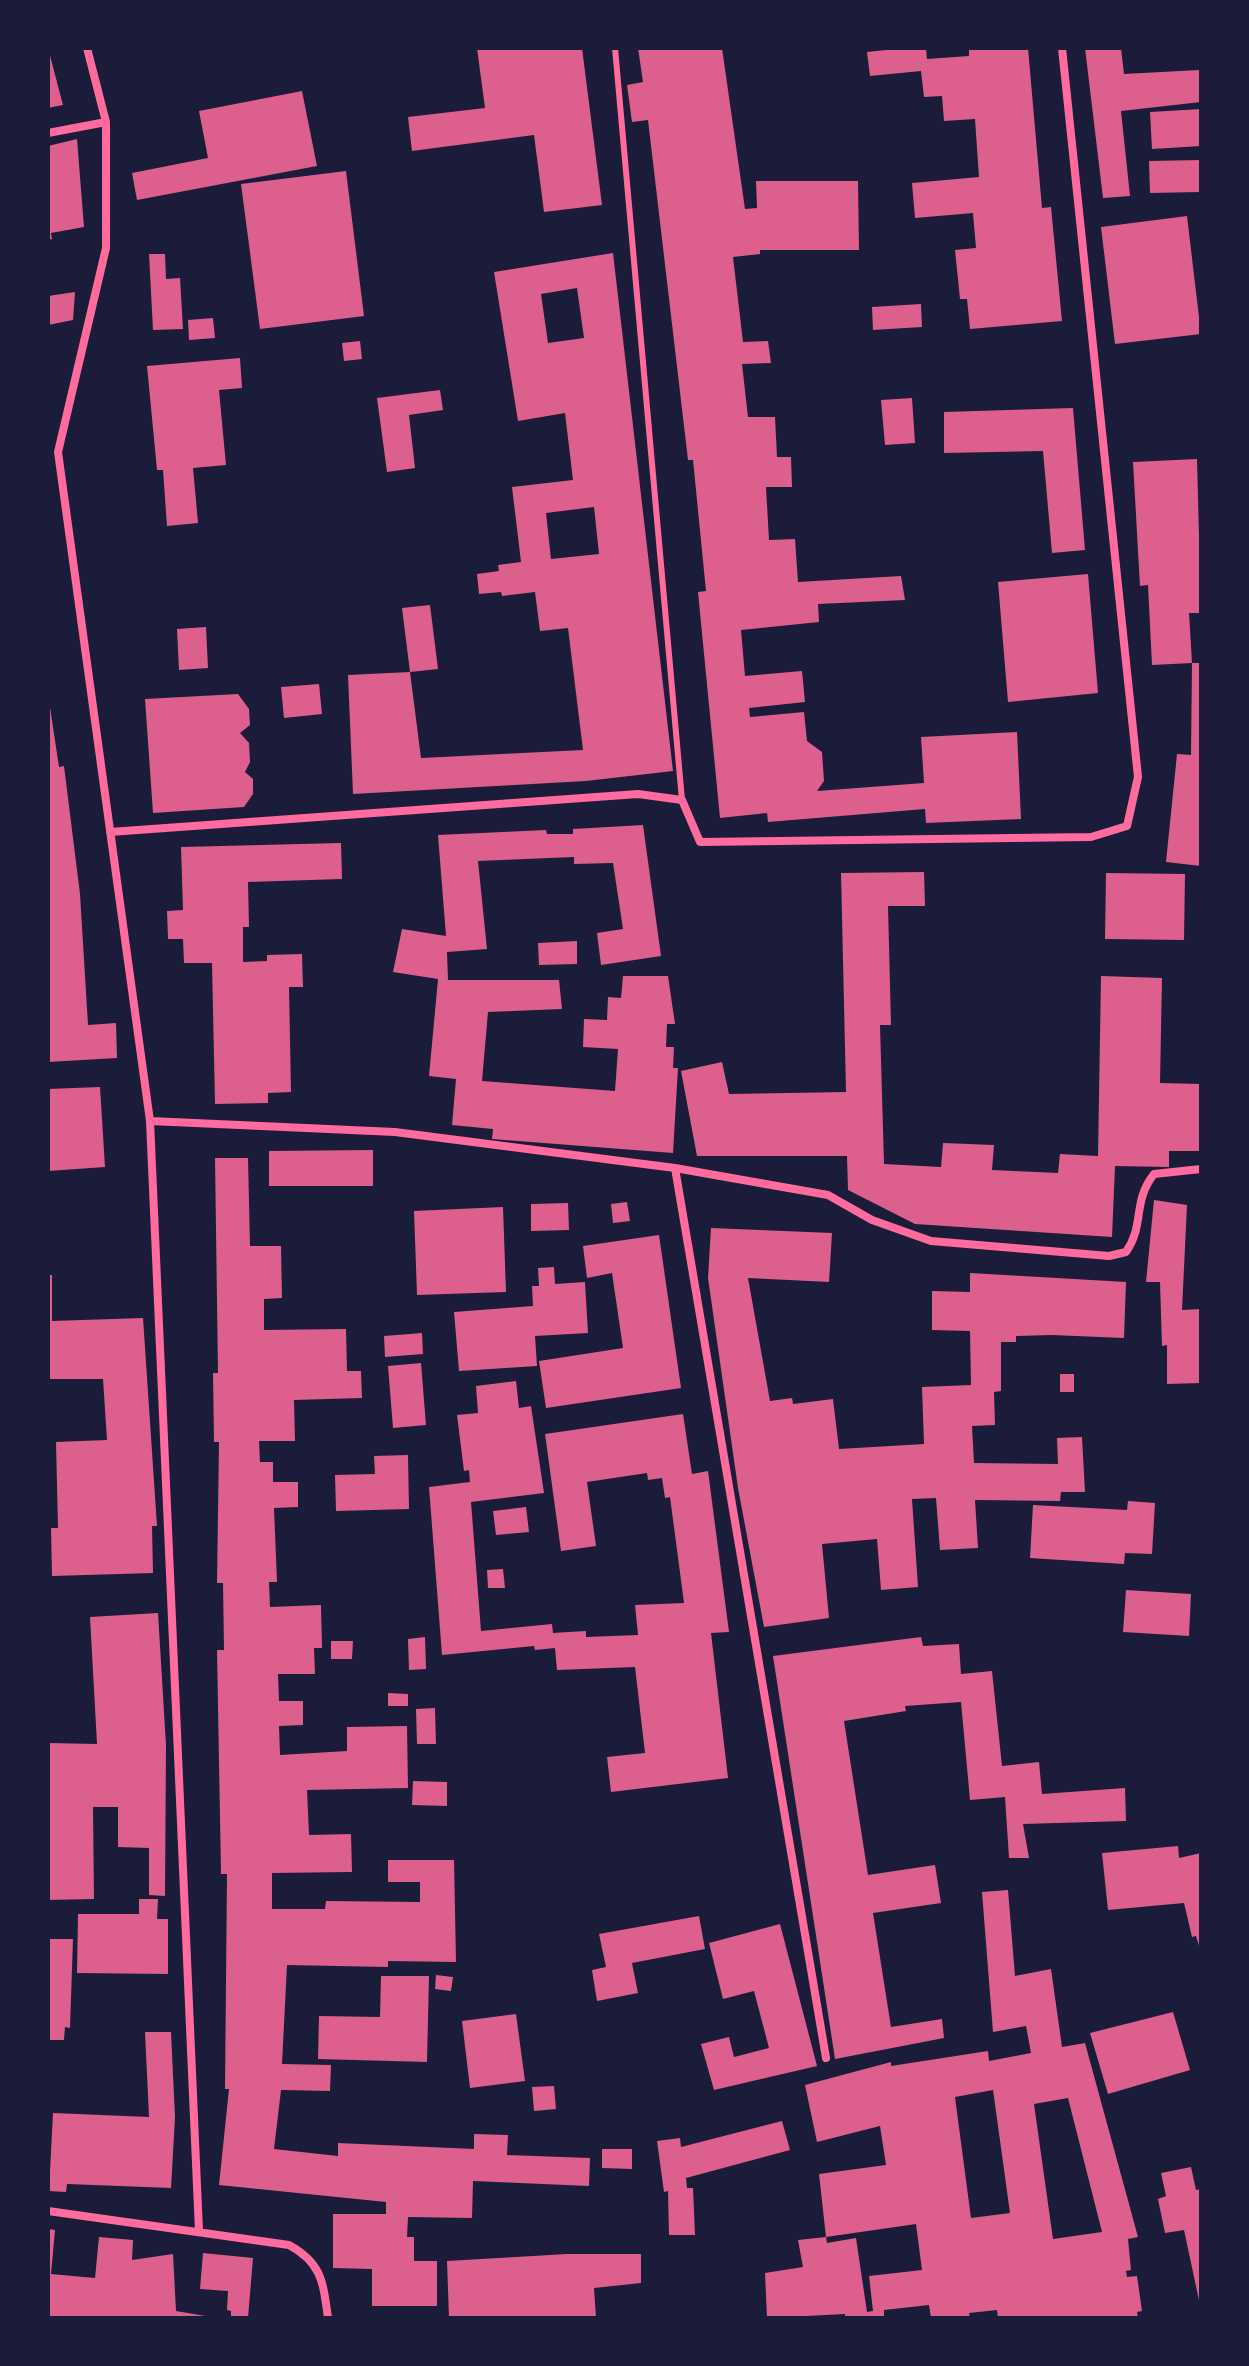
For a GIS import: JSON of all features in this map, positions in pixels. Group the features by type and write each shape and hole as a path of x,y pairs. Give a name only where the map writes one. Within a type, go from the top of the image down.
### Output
{"street":[{"path":"87,48 106,122 106,248 58,452 150,1121 199,2231"},
{"path":"110,832 638,794 682,800 700,842 1091,837 1127,826 1138,777 1062,48"},
{"path":"48,133 106,122"},
{"path":"150,1121 395,1132 675,1168 828,1195 872,1220 931,1241 1109,1256 1126,1252 1135,1239 1141,1191 1154,1174 1174,1169 1201,1169"},
{"path":"675,1168 826,2058"},
{"path":"48,2211 289,2245 309,2256 324,2287 328,2318"}],"lane":[{"path":"615,48 682,800"}],"building":[{"path":"48,48 63,105 48,108"},
{"path":"477,48 582,48 602,205 544,212 534,135 412,151 408,117 485,108"},
{"path":"638,48 722,48 745,209 757,208 756,181 858,181 859,250 760,250 760,254 733,257 743,342 768,341 771,363 742,364 748,417 775,417 777,457 791,457 792,487 766,487 769,540 795,539 798,582 901,576 905,600 818,604 819,622 741,630 745,676 802,671 805,702 749,708 750,717 804,712 807,741 822,752 824,781 817,791 924,783 921,737 1017,732 1021,819 926,823 925,809 768,822 767,813 720,818 698,592 706,591 693,460 688,460 648,120 632,122 627,85 643,82"},
{"path":"926,48 927,59 969,56 969,48 1028,48 1042,208 1051,207 1062,321 970,329 967,299 960,299 955,250 976,248 973,213 915,218 912,183 979,177 975,119 944,121 942,96 924,97 921,71 870,76 867,52"},
{"path":"1085,48 1121,48 1124,74 1199,70 1201,102 1121,111 1130,196 1103,198"},
{"path":"302,91 317,166 137,200 132,173 208,158 199,111"},
{"path":"1201,109 1201,146 1152,149 1150,112"},
{"path":"77,139 84,227 51,233 52,239 48,240 48,146"},
{"path":"1201,160 1201,192 1150,193 1149,161"},
{"path":"346,171 364,316 260,329 241,184"},
{"path":"1187,216 1201,334 1115,344 1101,227"},
{"path":"613,253 673,771 586,781 353,794 348,675 410,672 421,758 583,750 568,628 540,631 535,592 502,596 501,592 479,594 477,574 499,571 498,565 521,562 512,487 573,480 565,413 518,421 494,272","holes":["577,288 584,338 548,343 541,294","594,507 599,554 551,559 546,513"]},
{"path":"149,254 165,254 166,279 180,278 183,329 153,330"},
{"path":"75,292 73,320 48,325 48,296"},
{"path":"921,304 922,327 873,330 872,307"},
{"path":"213,318 215,338 189,340 188,320"},
{"path":"360,341 362,359 344,361 342,343"},
{"path":"240,358 242,388 219,390 226,465 193,468 198,523 167,526 163,470 157,470 147,366"},
{"path":"440,390 443,410 409,415 415,468 387,472 377,398"},
{"path":"912,398 915,443 885,445 881,400"},
{"path":"1073,408 1085,550 1052,553 1043,451 944,453 944,412"},
{"path":"1197,459 1201,613 1189,613 1192,663 1152,665 1148,585 1140,586 1133,462"},
{"path":"1088,574 1098,693 1008,702 998,582"},
{"path":"430,605 438,669 410,672 402,608"},
{"path":"206,627 208,668 179,670 177,629"},
{"path":"1192,663 1201,663 1201,866 1166,862 1177,754 1191,755"},
{"path":"319,684 322,714 284,718 281,687"},
{"path":"48,694 59,767 64,766 80,894 88,1025 116,1023 117,1058 48,1062"},
{"path":"238,694 249,709 250,725 240,733 249,743 250,762 245,772 253,779 253,794 244,807 153,813 145,699"},
{"path":"643,825 661,956 601,965 597,933 623,929 613,863 574,864 574,857 478,861 487,949 447,952 448,980 559,980 562,1009 488,1012 482,1081 615,1091 618,1049 583,1047 584,1019 607,1020 608,997 621,998 623,976 668,976 675,1024 667,1024 666,1047 674,1047 673,1068 678,1068 673,1153 492,1139 493,1129 452,1125 456,1079 429,1076 438,979 393,972 402,929 446,936 438,835 546,830 547,834 573,834 573,829"},
{"path":"341,843 342,879 248,882 249,927 243,927 243,962 267,961 267,955 302,954 303,987 289,987 291,1092 268,1093 268,1103 215,1104 212,963 184,963 183,939 168,939 167,911 183,910 181,847"},
{"path":"924,872 925,906 888,906 891,1025 880,1025 884,1164 941,1167 943,1143 994,1145 992,1170 1058,1173 1060,1154 1098,1156 1101,976 1162,978 1160,1083 1201,1084 1201,1151 1169,1151 1169,1167 1115,1166 1112,1237 915,1224 848,1190 847,1156 697,1156 681,1071 722,1062 729,1094 846,1092 841,873"},
{"path":"1106,873 1185,874 1184,940 1105,939"},
{"path":"577,941 577,964 539,965 538,943"},
{"path":"100,1087 105,1167 48,1171 48,1089"},
{"path":"373,1150 373,1186 269,1186 269,1151"},
{"path":"215,1158 248,1158 250,1246 281,1246 282,1298 264,1299 264,1330 346,1329 347,1371 361,1371 362,1398 294,1400 295,1441 259,1441 260,1462 273,1462 273,1482 298,1482 298,1507 274,1508 277,1582 269,1582 270,1607 321,1605 322,1648 314,1648 315,1674 278,1674 279,1701 303,1701 303,1725 279,1726 280,1755 347,1751 347,1727 407,1726 408,1788 307,1790 309,1835 351,1834 352,1872 272,1873 272,1909 325,1909 326,1901 420,1902 420,1882 388,1882 388,1860 454,1860 456,1962 388,1961 388,1967 287,1965 282,2064 331,2065 330,2091 281,2090 274,2149 338,2156 338,2143 474,2149 474,2134 508,2135 507,2155 590,2158 589,2186 473,2181 472,2218 408,2217 407,2237 414,2237 414,2261 437,2261 437,2306 372,2306 372,2269 333,2268 333,2214 386,2214 386,2202 219,2185 229,2089 225,2089 227,1874 221,1874 217,1650 224,1650 223,1583 217,1583 219,1442 214,1442 213,1373 218,1373"},
{"path":"1154,1200 1187,1205 1182,1310 1201,1309 1201,1383 1167,1384 1167,1345 1162,1346 1160,1282 1146,1282"},
{"path":"627,1202 630,1221 613,1223 611,1204"},
{"path":"568,1203 569,1230 531,1231 531,1204"},
{"path":"503,1207 506,1292 417,1295 414,1211"},
{"path":"711,1228 832,1233 829,1282 748,1278 770,1401 792,1398 793,1404 833,1399 839,1449 924,1444 922,1387 971,1385 970,1331 932,1330 932,1291 970,1292 970,1273 1126,1282 1124,1338 1016,1336 1016,1342 1001,1342 1001,1391 994,1392 995,1425 972,1426 974,1463 1058,1464 1057,1438 1082,1437 1085,1492 1061,1492 1060,1501 975,1500 978,1548 940,1550 936,1498 912,1499 918,1587 881,1590 877,1539 822,1544 829,1618 764,1627 738,1488 708,1278"},
{"path":"659,1235 681,1388 546,1408 539,1361 623,1348 612,1273 587,1278 583,1246"},
{"path":"554,1267 555,1284 585,1282 588,1333 535,1336 537,1366 459,1371 454,1312 533,1306 532,1286 539,1286 538,1268"},
{"path":"48,1275 52,1275 52,1321 143,1318 157,1526 152,1526 153,1573 52,1576 51,1528 58,1528 56,1442 107,1440 103,1379 48,1379"},
{"path":"422,1333 423,1354 385,1357 384,1336"},
{"path":"421,1363 426,1425 393,1428 388,1366"},
{"path":"1060,1374 1074,1374 1074,1392 1060,1392"},
{"path":"516,1381 519,1408 531,1406 544,1493 471,1502 481,1631 552,1624 553,1633 586,1631 586,1637 638,1635 635,1605 684,1603 670,1497 665,1498 662,1478 648,1480 647,1473 587,1482 596,1546 561,1551 545,1434 683,1414 692,1474 708,1471 729,1632 711,1633 728,1778 611,1792 607,1757 645,1753 635,1667 557,1670 555,1648 535,1650 534,1646 442,1655 429,1487 470,1482 469,1470 464,1471 457,1415 478,1413 476,1386"},
{"path":"408,1455 409,1509 336,1511 335,1475 375,1474 374,1456"},
{"path":"1128,1501 1155,1503 1152,1554 1125,1553 1124,1564 1030,1558 1033,1505 1127,1510"},
{"path":"526,1507 529,1532 496,1535 493,1511"},
{"path":"503,1569 505,1588 488,1588 487,1570"},
{"path":"1126,1590 1191,1594 1189,1636 1123,1632"},
{"path":"158,1613 166,1745 165,1896 149,1895 149,1848 118,1847 118,1807 93,1807 94,1899 48,1900 48,1743 97,1744 90,1617"},
{"path":"425,1637 426,1669 409,1670 408,1639"},
{"path":"921,1637 923,1646 959,1644 961,1674 992,1671 1002,1766 1039,1762 1042,1794 1125,1788 1126,1821 1023,1824 1029,1858 1009,1858 1005,1797 970,1800 961,1702 905,1706 906,1711 844,1721 868,1875 935,1865 941,1903 873,1913 891,2027 942,2019 944,2038 835,2059 773,1656"},
{"path":"331,1641 353,1641 352,1659 331,1659"},
{"path":"388,1693 408,1694 408,1706 388,1706"},
{"path":"435,1708 436,1744 417,1744 416,1709"},
{"path":"413,1781 447,1782 447,1806 412,1805"},
{"path":"1178,1846 1179,1858 1201,1853 1201,1952 1196,1936 1192,1937 1184,1903 1108,1910 1102,1853"},
{"path":"1008,1890 1015,1976 1051,1969 1062,2047 1085,2043 1138,2237 1128,2239 1131,2270 1126,2271 1127,2277 1137,2276 1142,2311 1137,2312 1138,2318 998,2318 997,2310 969,2313 970,2318 931,2318 929,2305 884,2310 884,2318 845,2318 845,2314 767,2318 765,2273 803,2267 798,2240 826,2237 819,2174 886,2165 880,2126 817,2142 805,2085 891,2062 891,2066 988,2051 989,2061 1031,2053 1026,2026 993,2032 982,1892","holes":["993,2090 1010,2213 971,2218 955,2097","1068,2098 1102,2232 1053,2239 1034,2104","916,2224 922,2270 869,2276 873,2311 867,2312 856,2238 827,2243 826,2237"]},
{"path":"139,1899 158,1899 157,1919 168,1919 168,1974 77,1973 78,1914 139,1914"},
{"path":"699,1916 705,1949 632,1963 638,1993 597,2001 592,1970 606,1967 599,1934"},
{"path":"780,1924 817,2066 714,2090 701,2044 729,2037 734,2057 769,2048 754,1991 723,1999 709,1943"},
{"path":"48,1939 73,1939 70,2028 65,2027 64,2040 48,2040"},
{"path":"436,1975 453,1977 451,1991 435,1989"},
{"path":"381,1976 429,1976 427,2062 318,2059 319,2016 380,2017"},
{"path":"1173,2012 1190,2070 1108,2094 1090,2033"},
{"path":"516,2014 525,2081 470,2088 462,2021"},
{"path":"145,2032 171,2032 175,2117 171,2188 67,2184 66,2192 49,2191 53,2113 149,2117"},
{"path":"554,2086 556,2109 534,2111 532,2087"},
{"path":"782,2121 790,2150 686,2178 687,2188 693,2188 695,2235 669,2235 668,2191 664,2192 657,2141 680,2138 681,2147"},
{"path":"602,2149 632,2149 632,2169 602,2168"},
{"path":"1191,2167 1196,2190 1201,2189 1200,2305 1184,2230 1165,2233 1158,2199 1166,2196 1161,2173"},
{"path":"48,2229 55,2230 51,2274 95,2278 99,2237 133,2240 132,2260 173,2254 176,2311 217,2318 48,2318"},
{"path":"203,2253 253,2258 248,2318 231,2318 231,2311 227,2310 228,2291 200,2289"},
{"path":"567,2254 641,2254 641,2283 594,2288 596,2318 449,2318 447,2261"}]}
